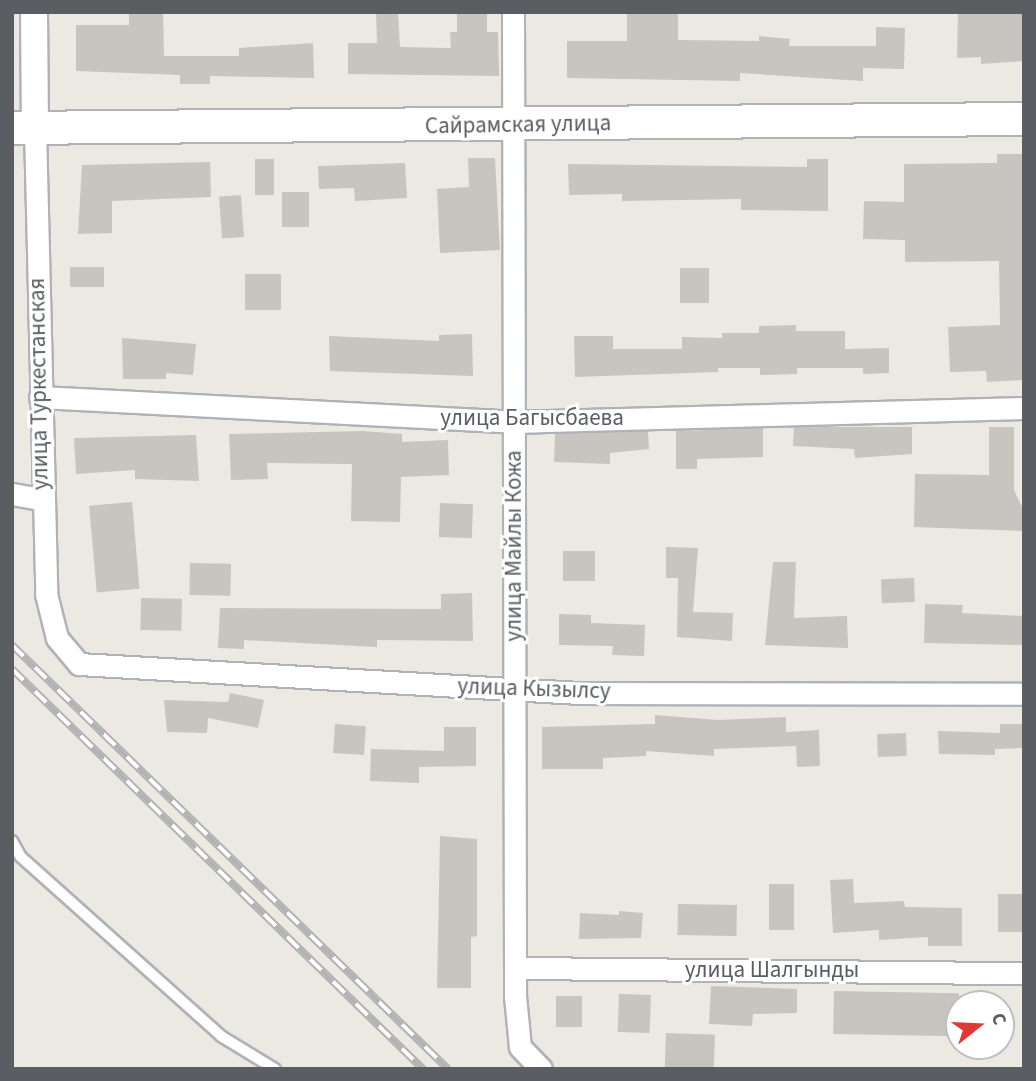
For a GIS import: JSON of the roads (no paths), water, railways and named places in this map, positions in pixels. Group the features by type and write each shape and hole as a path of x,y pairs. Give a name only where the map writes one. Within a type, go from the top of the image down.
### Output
{"main road":[{"name":"Сайрамская улица","path":"23,129 1024,119"}],"street":[{"path":"23,129 34,12"},
{"name":"улица Майлы Кожа","path":"513,12 515,996 520,1047 541,1069"},
{"name":"улица Туркестанская","path":"23,129 40,397 41,499 46,594 57,638"},
{"name":"улица Багысбаева","path":"40,397 514,422 1024,408"},
{"path":"12,494 41,499"},
{"name":"улица Кызылсу","path":"57,638 79,664 515,689 1024,694"},
{"name":"улица Шалгынды","path":"523,968 1021,973"}],"lane":[{"path":"12,841 21,857 221,1036 275,1069"}],"railway":[{"path":"12,645 448,1069"},
{"path":"12,669 423,1069"}]}
